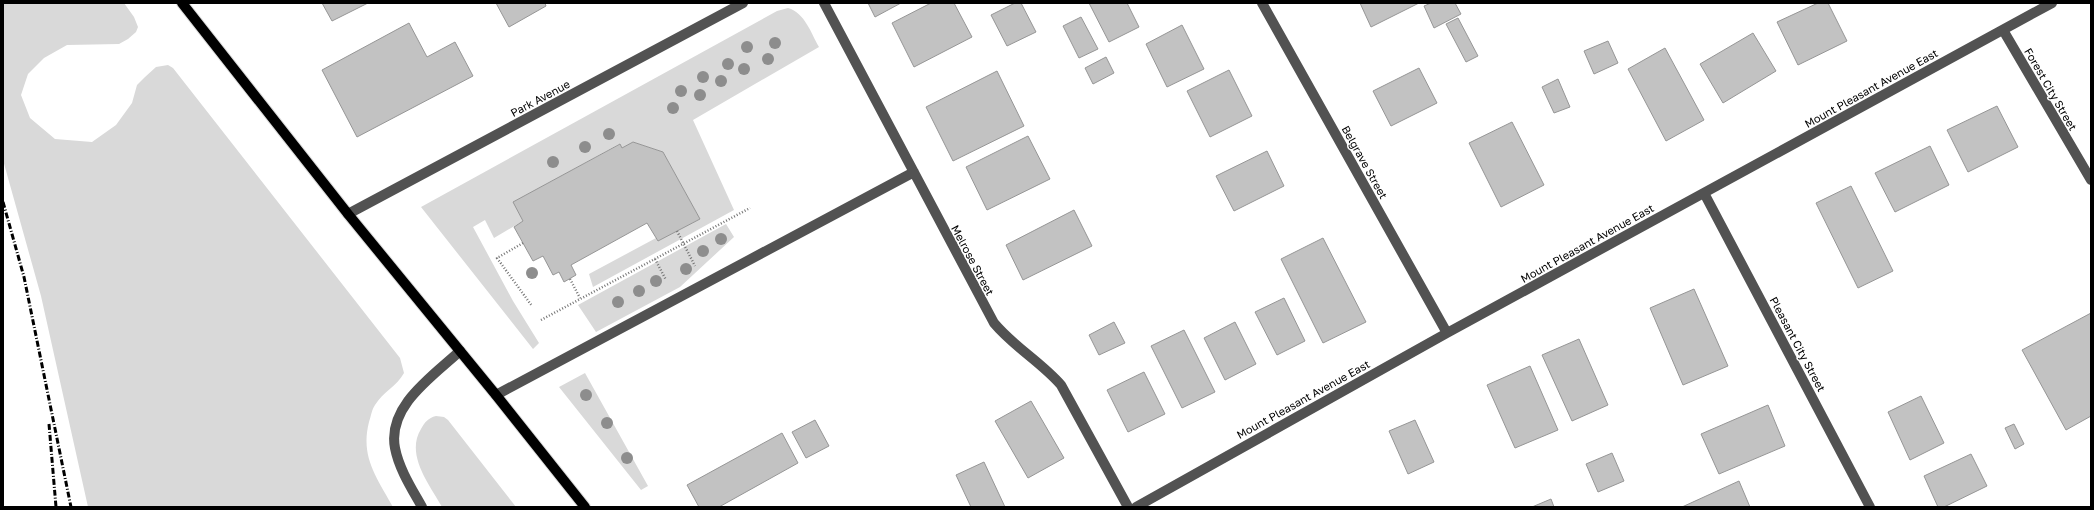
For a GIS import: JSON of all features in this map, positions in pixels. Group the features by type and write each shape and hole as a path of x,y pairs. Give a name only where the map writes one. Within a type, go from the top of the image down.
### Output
{"main road":[{"path":"182,3 348,214 496,395 585,507"}],"street":[{"name":"Park Avenue","path":"348,214 742,3"},
{"name":"Melrose Street","path":"824,3 994,323 1007,339 1048,370 1061,385 1128,507"},
{"name":"Belgrave Street","path":"1262,3 1447,332"},
{"name":"Mount Pleasant Avenue East","path":"1138,506 1447,332 2052,3"},
{"name":"Forest City Street","path":"2003,30 2091,180"},
{"path":"496,395 914,172"},
{"name":"Pleasant City Street","path":"1704,193 1870,507"},
{"path":"422,507 400,464 395,449 394,433 403,407 460,351"}],"path":[{"path":"541,320 750,208"},
{"path":"677,231 704,284"},
{"path":"523,243 497,258 532,306"},
{"path":"570,279 580,298"}],"shaded area":[{"path":"3,3 124,3 134,17 138,27 136,32 128,39 119,44 67,45 44,58 28,74 21,95 30,118 55,139 92,142 116,125 132,103 137,85 145,77 156,67 168,65 173,68 400,358 404,373 398,382 378,400 372,411 367,435 368,457 376,477 393,507 88,507 41,296 3,160"},
{"path":"788,8 799,14 803,19 819,47 693,120 734,210 593,287 589,274 656,238 658,241 700,219 663,152 633,142 622,148 619,144 514,202 523,221 494,238 485,220 473,227 513,301 539,343 533,349 421,207 777,11"},
{"path":"726,224 734,237 680,287 596,332 578,305"},
{"path":"585,373 648,486 641,490 559,387"},
{"path":"436,416 444,417 448,420 516,507 442,507 421,470 417,459 416,449 417,439 425,422"}],"building":[{"path":"322,3 368,3 332,21"},
{"path":"496,3 545,3 546,6 509,27"},
{"path":"868,3 901,3 875,17"},
{"path":"931,3 954,3 972,37 914,67 892,23"},
{"path":"1015,3 1021,3 1036,32 1007,46 991,15"},
{"path":"1089,3 1127,3 1139,27 1109,42"},
{"path":"1360,3 1419,3 1371,27"},
{"path":"1431,3 1455,3 1461,14 1434,28 1424,6"},
{"path":"1818,3 1828,3 1847,41 1798,65 1777,22"},
{"path":"1081,17 1098,49 1079,58 1063,26"},
{"path":"1458,18 1478,56 1466,62 1446,24"},
{"path":"409,23 427,57 455,42 473,76 357,137 322,70"},
{"path":"1182,25 1204,69 1167,87 1146,44"},
{"path":"1753,33 1776,71 1723,103 1700,64"},
{"path":"1608,41 1618,63 1594,74 1584,51"},
{"path":"1665,48 1704,120 1666,141 1628,69"},
{"path":"1106,57 1114,73 1093,84 1085,68"},
{"path":"1419,68 1437,103 1391,126 1373,91"},
{"path":"1229,70 1252,116 1210,137 1187,91"},
{"path":"997,71 1024,126 953,161 926,107"},
{"path":"1558,79 1570,107 1554,113 1542,87"},
{"path":"1997,106 2018,147 1968,172 1947,130"},
{"path":"1512,122 1544,185 1501,207 1469,143"},
{"path":"1028,136 1050,179 987,210 966,167"},
{"path":"633,142 663,152 700,219 658,241 647,223 571,265 576,275 564,282 559,272 553,275 543,256 533,261 514,227 523,221 513,202 620,144 622,148"},
{"path":"1930,146 1949,185 1895,212 1875,173"},
{"path":"1267,151 1284,186 1234,211 1216,176"},
{"path":"1851,186 1893,271 1858,288 1816,203"},
{"path":"1074,210 1092,246 1023,280 1006,245"},
{"path":"1323,238 1366,322 1323,343 1281,259"},
{"path":"1694,289 1728,366 1683,385 1650,308"},
{"path":"1284,298 1305,341 1277,355 1255,312"},
{"path":"2091,313 2091,416 2066,430 2022,350"},
{"path":"1114,322 1125,343 1099,355 1089,335"},
{"path":"1235,322 1256,364 1225,380 1204,338"},
{"path":"1184,330 1215,392 1182,408 1151,346"},
{"path":"1579,339 1608,405 1572,421 1542,355"},
{"path":"1530,366 1558,430 1515,448 1487,385"},
{"path":"1144,372 1165,414 1128,432 1107,390"},
{"path":"1921,396 1944,443 1910,460 1888,412"},
{"path":"1031,401 1064,458 1028,478 995,421"},
{"path":"1768,405 1785,446 1719,474 1701,434"},
{"path":"815,420 829,446 806,458 792,432"},
{"path":"1415,420 1434,462 1408,474 1389,431"},
{"path":"2014,424 2024,444 2015,449 2005,428"},
{"path":"782,433 798,463 719,507 699,507 687,485"},
{"path":"1612,453 1624,481 1598,492 1586,464"},
{"path":"1971,454 1987,486 1944,507 1938,507 1924,476"},
{"path":"984,462 1005,507 971,507 956,475"},
{"path":"1739,481 1750,507 1682,507"},
{"path":"1551,499 1554,507 1532,507"}],"railway":[{"path":"3,202 24,277 71,507"},
{"path":"49,424 56,507"}]}
